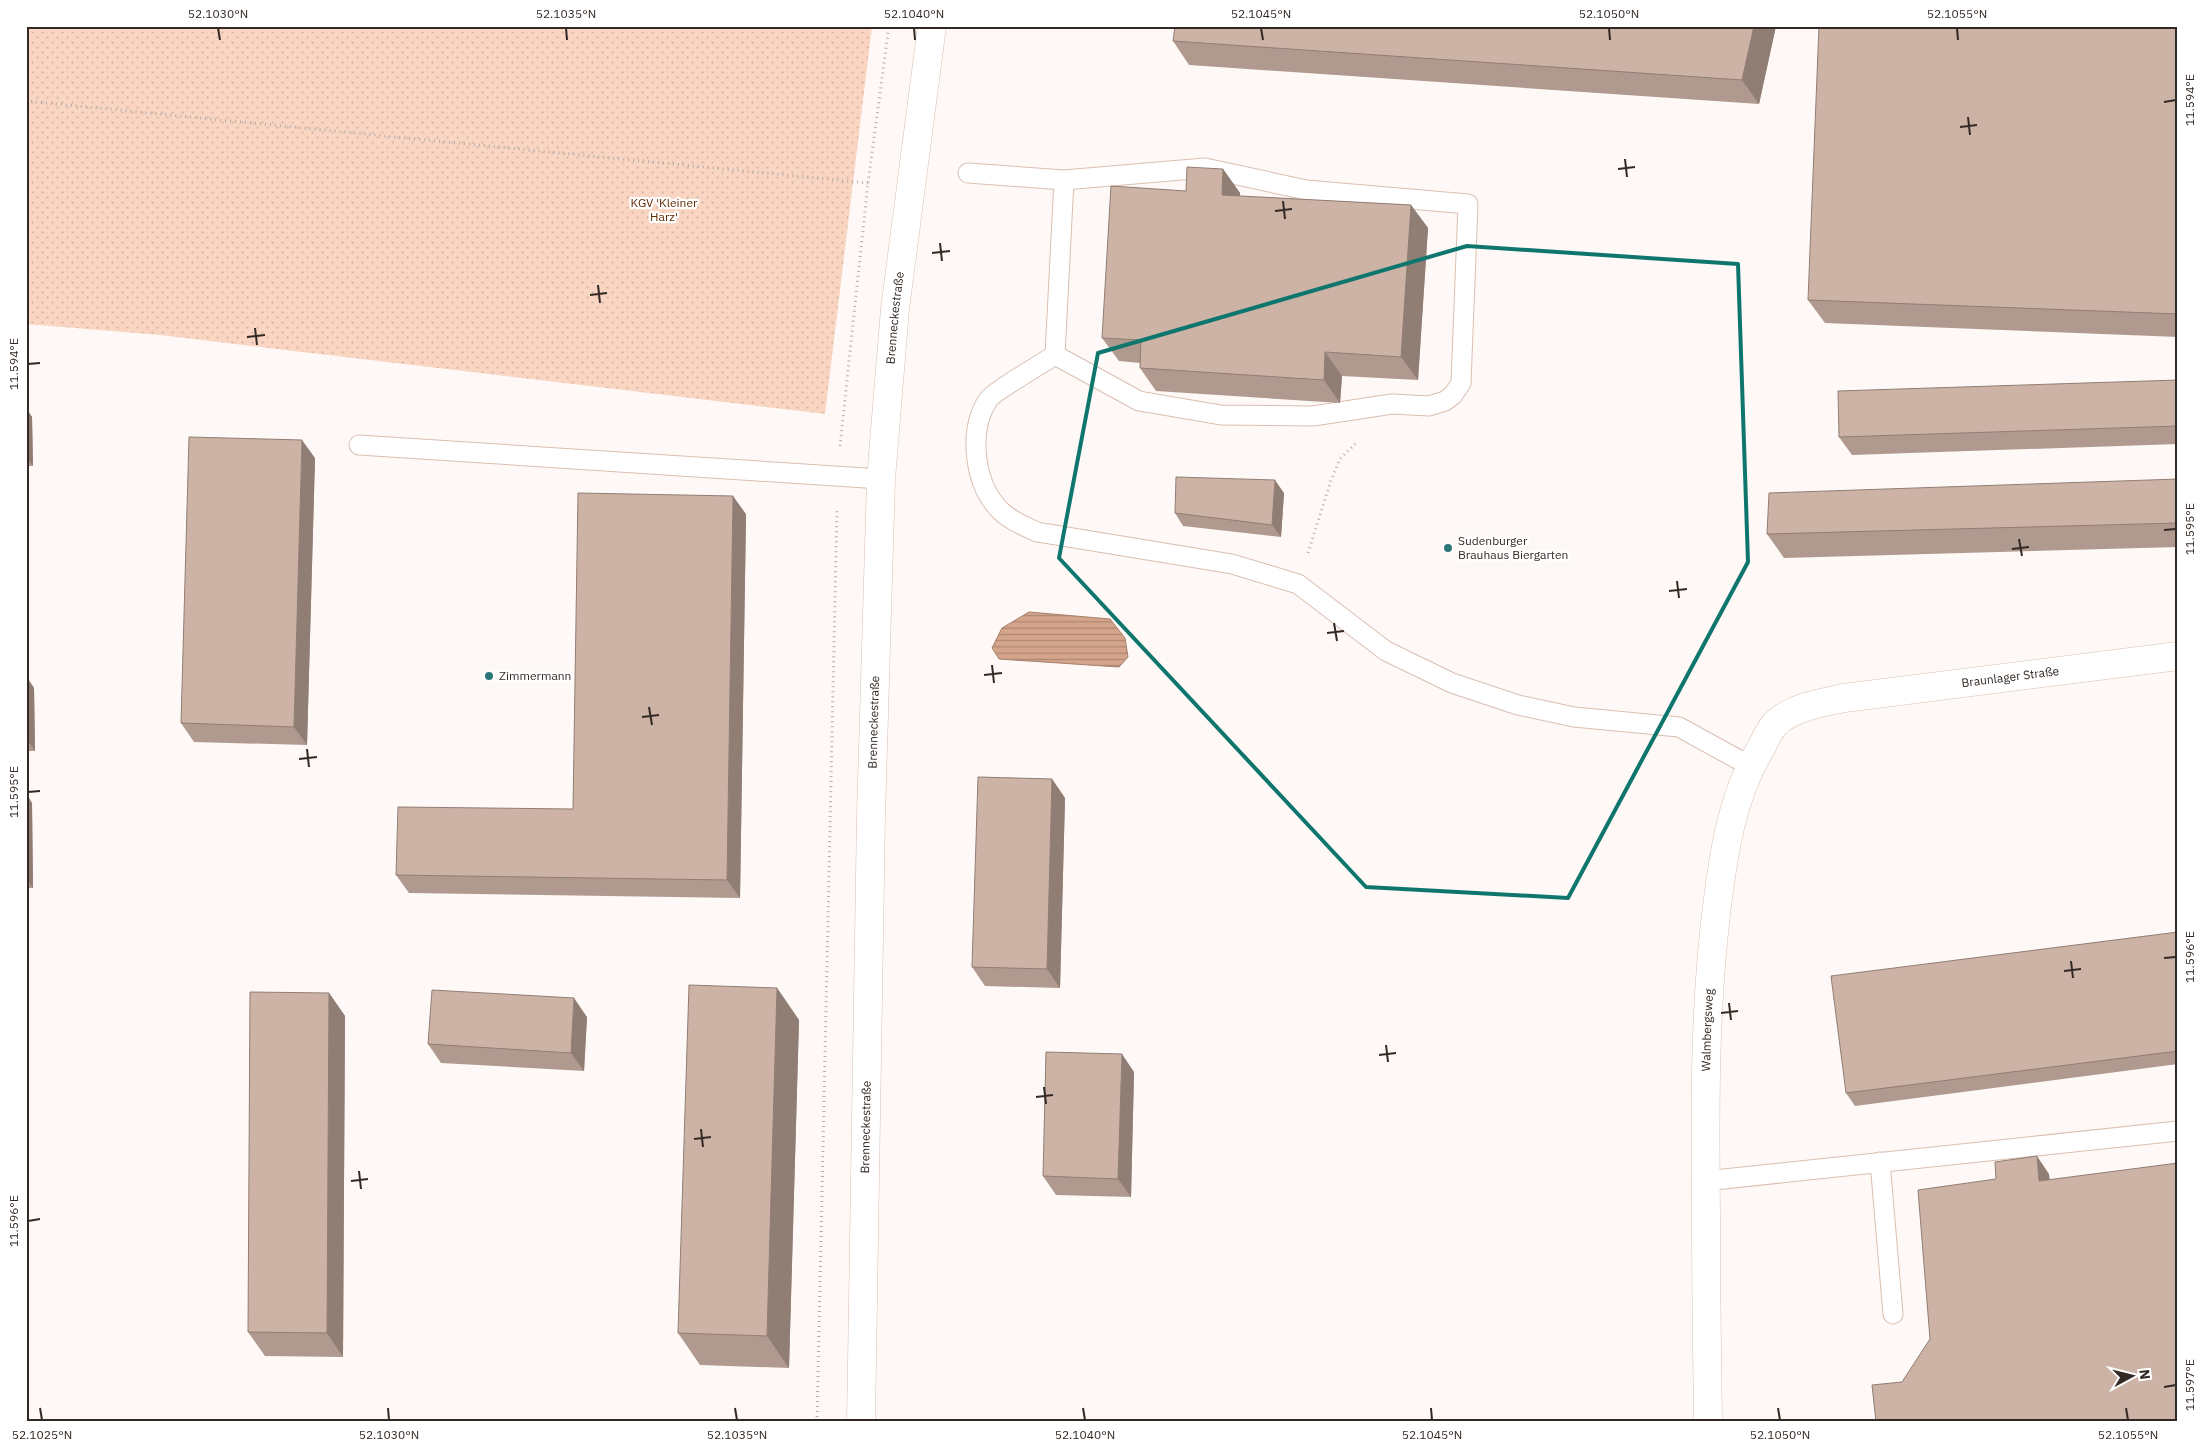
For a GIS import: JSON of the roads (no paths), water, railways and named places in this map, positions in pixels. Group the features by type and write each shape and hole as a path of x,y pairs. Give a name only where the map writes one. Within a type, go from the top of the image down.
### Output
{"main road":[{"name":"Brenneckestraße","path":"861,1422 871,826 881,479 895,309 932,26"},
{"name":"Braunlager Straße","path":"1844,698 2178,656"},
{"name":"Walmbergsweg","path":"1708,1422 1705,1181 1706,1033 1710,961 1724,855 1737,798 1750,766 1775,724 1790,713 1818,703 1844,698"}],"lane":[{"path":"968,172 1064,180 1205,168 1306,190 1468,204 1461,383 1453,395 1445,401 1429,406 1392,404 1313,416 1221,415 1139,401 1055,355"},
{"path":"1055,355 1064,180"},
{"path":"1055,355 988,398 976,426 976,452 981,478 998,508 1016,522 1037,532 1232,564 1298,584 1386,650 1452,683 1518,705 1574,717 1679,727 1750,766"},
{"path":"358,445 881,479"},
{"path":"1705,1181 2178,1131"},
{"path":"1880,1162 1894,1314"}],"place":[{"name":"Sudenburger Brauhaus Biergarten","path":"1448,548"},
{"name":"Zimmermann","path":"489,676"}],"park label":[{"name":"KGV 'Kleiner Harz'","path":"664,210"}]}
